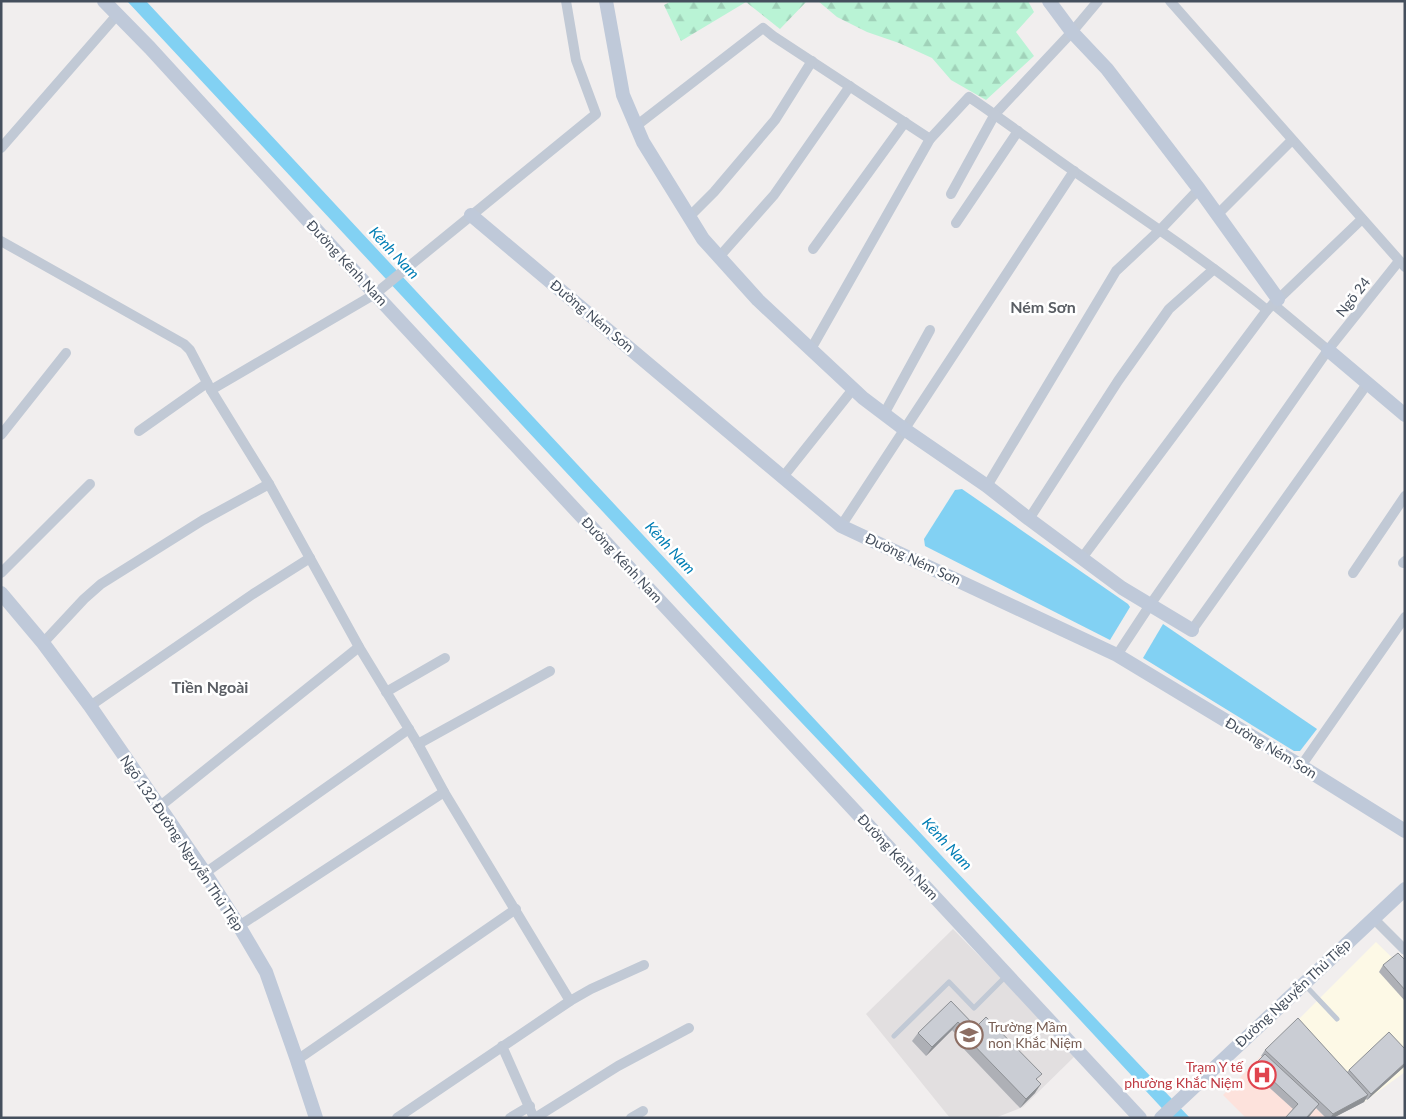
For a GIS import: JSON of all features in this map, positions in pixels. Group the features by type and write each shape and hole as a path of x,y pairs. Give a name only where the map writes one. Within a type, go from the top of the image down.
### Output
{"street":[{"name":"Đường Kênh Nam","path":"104,1 150,48 1140,1118"},
{"path":"139,431 209,386 376,294 596,114 576,60 566,1"},
{"path":"606,1 623,95 643,142 703,239 758,300 853,389 884,414 987,486 1122,588 1192,630 1368,384"},
{"path":"1049,1 1072,32 1107,68 1199,189 1218,215 1273,304"},
{"path":"951,194 995,114 1072,32 1098,1"},
{"path":"1170,1 1402,264"},
{"path":"1,148 117,15"},
{"path":"636,126 763,28 930,139"},
{"path":"689,217 714,192 775,120 812,61"},
{"path":"719,257 774,194 850,86"},
{"path":"811,349 930,139 969,97 1161,229 1214,269 1273,304 1405,415"},
{"path":"813,249 905,122"},
{"path":"956,223 1018,131"},
{"path":"1218,215 1292,140"},
{"path":"842,526 1074,171"},
{"path":"987,486 1116,271 1161,229 1199,189"},
{"name":"Đường Ném Sơn","path":"472,215 842,526 1117,655 1405,831"},
{"path":"1082,558 1273,304 1362,219"},
{"path":"1,241 184,344 190,350 209,386 269,484 359,647 570,1000"},
{"name":"Ngõ 24","path":"1117,655 1328,350 1402,264"},
{"path":"1029,519 1118,381 1169,309 1214,269"},
{"path":"884,414 930,330"},
{"path":"1,435 66,353"},
{"path":"783,477 853,389"},
{"path":"1,573 90,484"},
{"path":"43,643 84,599 101,584 203,520 269,484"},
{"path":"1353,573 1405,496"},
{"path":"90,706 253,594 310,558"},
{"name":"Ngõ 132 Đường Nguyễn Thủ Tiệp","path":"1,594 43,643 90,706 205,873 239,926 266,972 298,1060 316,1118"},
{"path":"1301,766 1405,616"},
{"path":"159,807 359,647"},
{"path":"386,692 445,658"},
{"path":"418,744 550,671"},
{"path":"205,873 409,729"},
{"path":"239,926 444,792"},
{"name":"Đường Nguyễn Thủ Tiệp","path":"1160,1118 1405,890"},
{"path":"298,1060 516,909"},
{"path":"1373,918 1405,950"},
{"path":"397,1118 570,1000 644,965"},
{"path":"502,1046 535,1118 618,1066 689,1028"},
{"path":"510,1118 530,1106"},
{"path":"631,1118 643,1111"}],"lane":[{"path":"894,1036 949,982 974,1008 1007,975"},
{"path":"1303,984 1337,1019"}],"shaded area":[{"name":"Trường Mầm non Khắc Niệm","path":"953,929 1076,1055 1023,1107 995,1118 950,1118 866,1014"},
{"path":"1376,942 1405,970 1405,1072 1364,1102 1294,1024"},
{"name":"Trạm Y tế phường Khắc Niệm","path":"1261,1056 1326,1118 1246,1118 1223,1095"}],"green space":[{"path":"672,1 807,1 780,29 746,2 681,41 664,5"},
{"path":"818,1 1028,1 1034,12 1016,32 1034,56 986,100 951,80 932,58 899,43 867,32 837,17"}],"water":[{"name":"Kênh Nam","path":"127,1 146,1 953,868 1190,1118 1171,1118"},
{"path":"962,489 1128,604 1130,607 1110,640 925,546 924,539 955,490"},
{"path":"1163,624 1317,729 1300,751 1294,751 1143,658"}],"building":[{"path":"1398,953 1405,960 1405,990 1383,965"},
{"path":"951,1001 976,1027 986,1017 1042,1074 1036,1079 1041,1084 1026,1099 967,1038 970,1035 958,1022 932,1047 918,1033"},
{"path":"1298,1018 1368,1095 1333,1114 1265,1050"},
{"path":"1389,1032 1405,1049 1405,1063 1371,1094 1349,1070"},
{"path":"1265,1054 1319,1104 1306,1118 1285,1118 1298,1104 1255,1064"}],"place":[{"name":"Trường Mầm non Khắc Niệm","path":"969,1035"},
{"name":"Trạm Y tế phường Khắc Niệm","path":"1262,1075"}],"district":[{"name":"Ném Sơn","path":"1043,307"},
{"name":"Tiền Ngoài","path":"210,687"}]}
